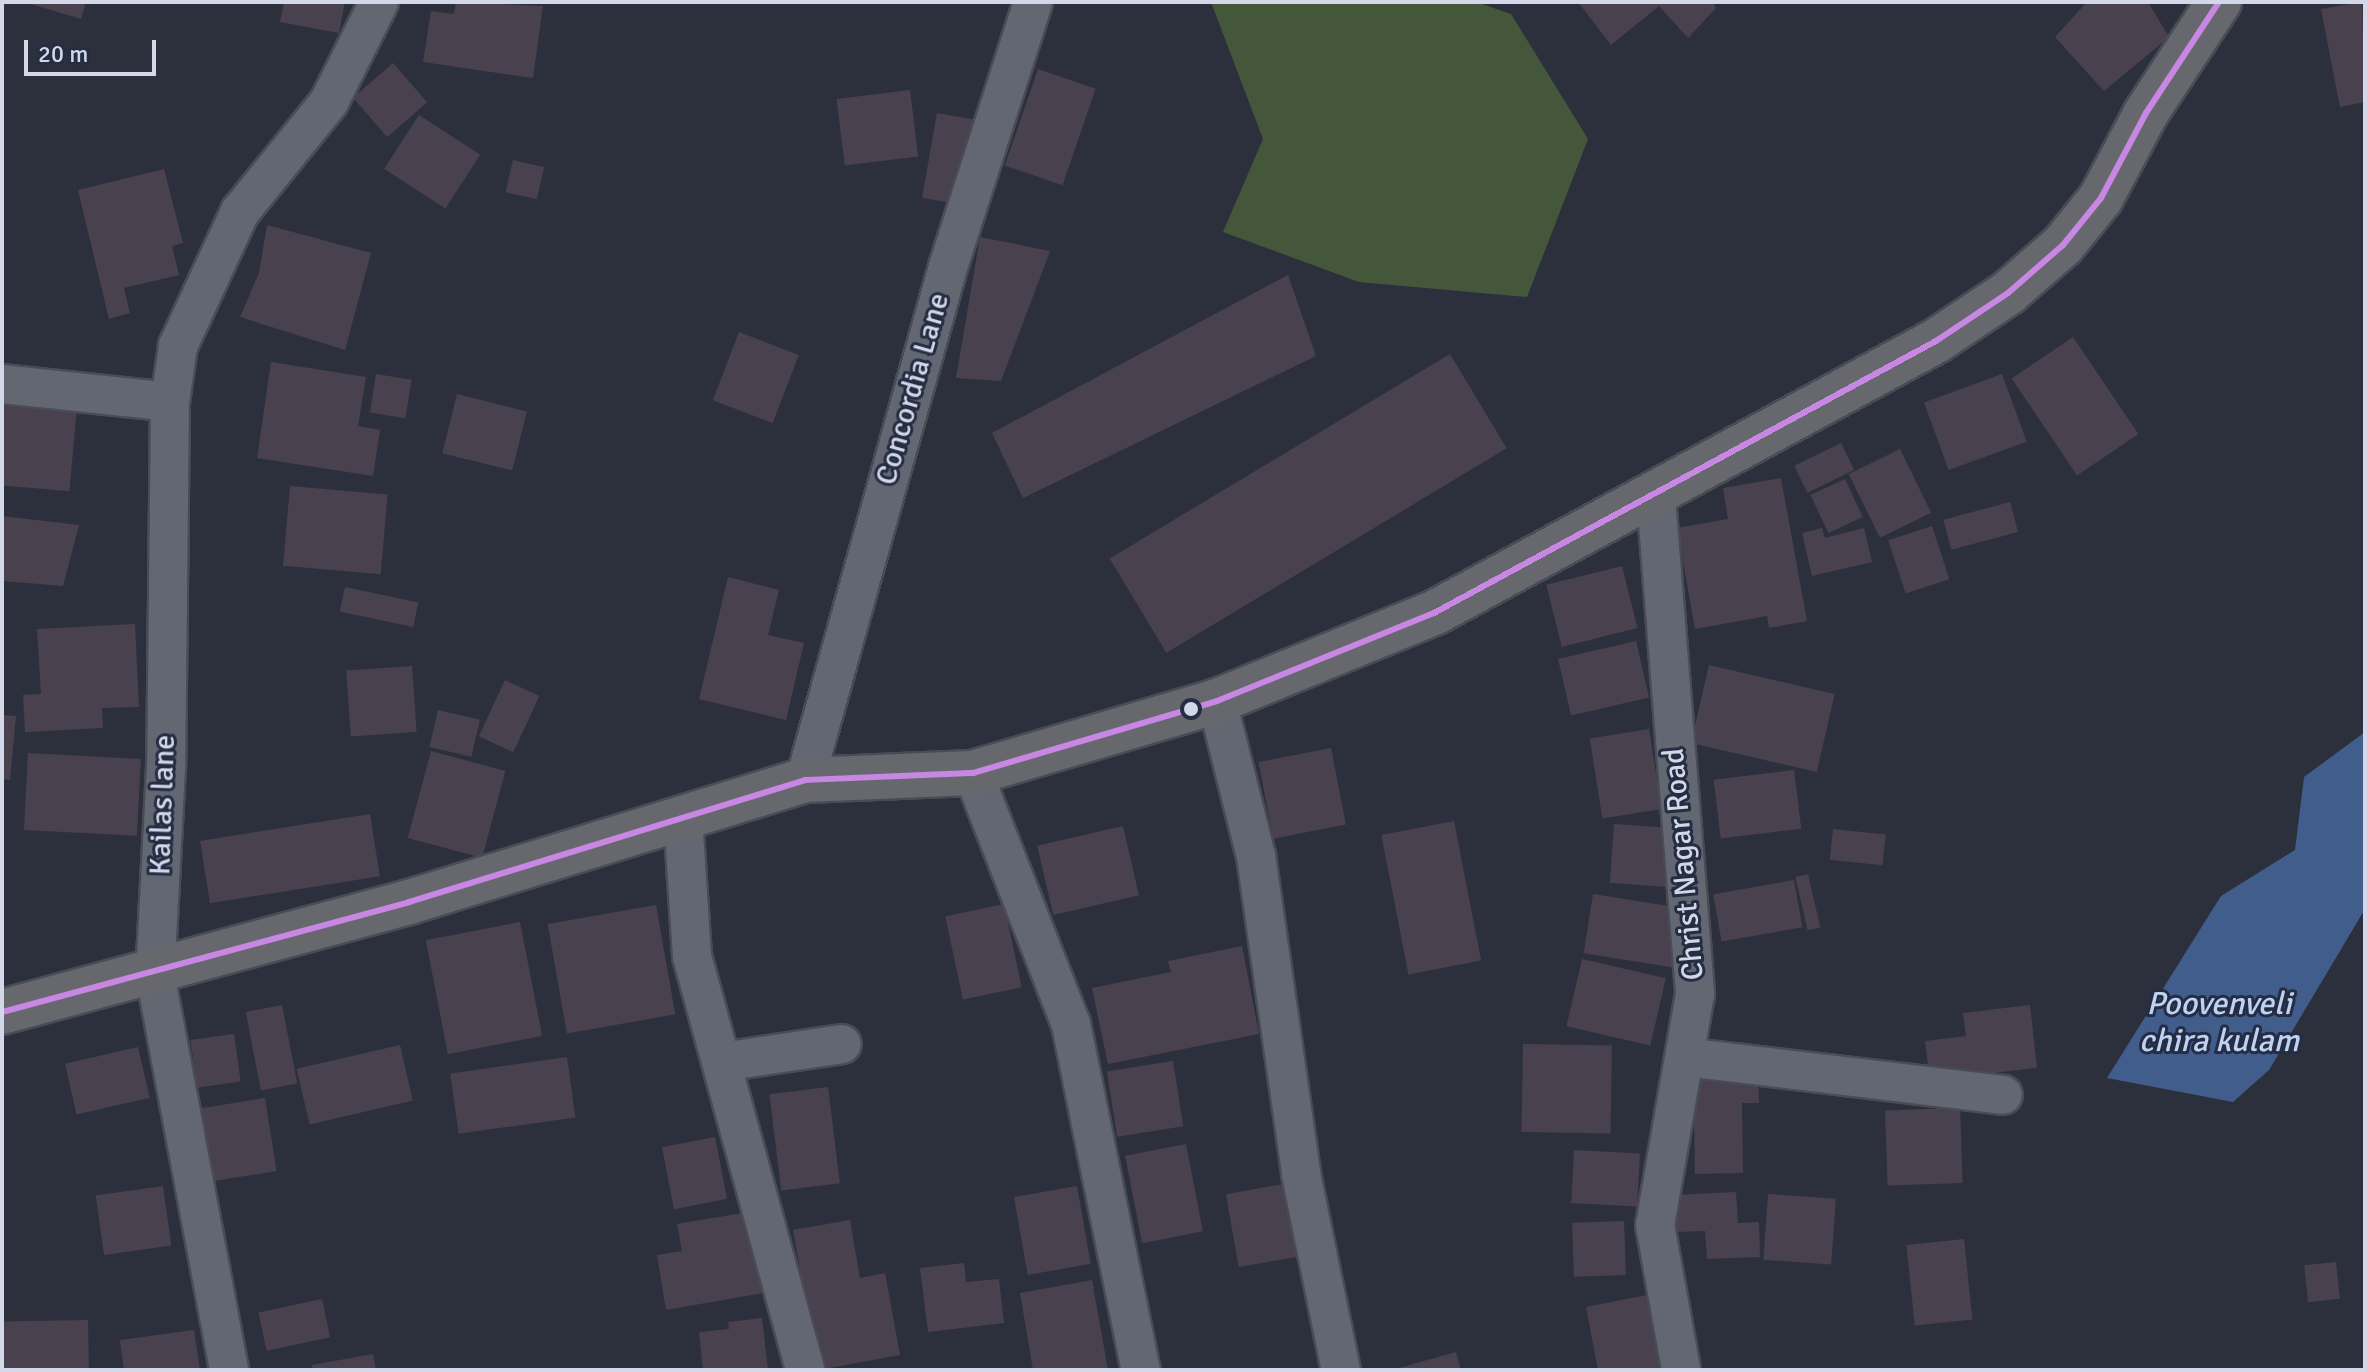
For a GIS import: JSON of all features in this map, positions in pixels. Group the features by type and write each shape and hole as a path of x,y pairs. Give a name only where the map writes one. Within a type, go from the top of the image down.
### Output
{"main road":[{"path":"2,1012 155,974 805,780 973,773 1217,701 1434,613 1656,497 1936,341 2008,293 2063,245 2101,198 2146,113 2219,2"}],"street":[{"name":"Kailas lane","path":"229,1370 155,974 166,767 170,402 178,346 240,212 329,102 379,2"},
{"name":"Concordia Lane","path":"805,780 948,267 1033,2"},
{"path":"2,384 170,402"},
{"name":"Christ Nagar Road","path":"1656,497 1692,919 1695,994 1655,1225 1681,1370"},
{"path":"1217,701 1256,856 1301,1174 1341,1370"},
{"path":"973,773 1071,1024 1141,1370"},
{"path":"683,817 692,956 805,1370"},
{"path":"722,1062 842,1044"},
{"path":"1685,1057 2003,1095"}],"green space":[{"path":"1211,2 1476,2 1511,14 1588,139 1527,297 1359,282 1223,232 1263,139"}],"water":[{"name":"Poovenveli chira kulam","path":"2365,732 2365,909 2269,1070 2233,1102 2107,1078 2221,896 2295,850 2304,777"}],"building":[{"path":"24,2 86,2 81,19"},
{"path":"284,2 345,2 339,33 280,22"},
{"path":"456,2 543,6 533,78 423,62 431,11 454,14"},
{"path":"1578,2 1713,2 1716,8 1688,38 1659,6 1611,45"},
{"path":"2087,2 2148,2 2169,37 2104,91 2055,37"},
{"path":"2362,2 2365,102 2340,107 2321,9"},
{"path":"393,63 427,102 387,137 353,98"},
{"path":"1038,69 1096,89 1062,185 1005,165"},
{"path":"910,90 918,157 845,166 837,99"},
{"path":"937,113 982,121 967,206 922,198"},
{"path":"419,115 480,155 445,208 384,169"},
{"path":"513,160 544,167 537,199 506,192"},
{"path":"164,169 183,243 172,246 179,275 124,288 130,313 109,319 78,190"},
{"path":"267,225 371,253 345,350 240,317 259,273"},
{"path":"980,237 1050,251 1001,381 956,378"},
{"path":"1288,275 1316,356 1023,498 992,433"},
{"path":"739,332 799,355 773,423 713,400"},
{"path":"2073,337 2138,434 2077,475 2012,378"},
{"path":"1450,354 1507,448 1166,653 1110,558"},
{"path":"271,362 366,377 358,426 380,430 373,476 257,458"},
{"path":"376,374 412,380 405,418 370,413"},
{"path":"2002,374 2027,442 1949,470 1924,402"},
{"path":"457,394 527,411 512,471 442,453"},
{"path":"2,402 77,409 69,491 2,485"},
{"path":"1841,443 1854,470 1807,493 1794,466"},
{"path":"1900,449 1931,513 1880,538 1849,474"},
{"path":"1781,478 1807,621 1769,628 1767,616 1695,629 1677,528 1728,519 1723,488"},
{"path":"1845,479 1863,517 1828,533 1811,495"},
{"path":"290,486 388,495 381,574 283,566"},
{"path":"2010,502 2018,532 1951,550 1943,520"},
{"path":"2,516 79,525 63,586 2,581"},
{"path":"1932,526 1949,579 1906,593 1888,540"},
{"path":"1822,528 1825,538 1864,528 1872,562 1812,576 1802,533"},
{"path":"1622,566 1637,628 1562,647 1546,585"},
{"path":"728,577 779,590 768,635 804,643 786,720 699,699"},
{"path":"345,587 418,603 413,627 340,611"},
{"path":"135,624 139,707 102,708 103,728 25,732 23,695 41,694 37,629"},
{"path":"1636,641 1649,698 1571,716 1558,659"},
{"path":"1709,665 1835,694 1817,772 1691,743"},
{"path":"412,666 417,732 351,736 346,671"},
{"path":"505,680 539,696 513,752 479,736"},
{"path":"438,710 480,720 471,757 429,747"},
{"path":"2,715 16,716 10,780 2,779"},
{"path":"1649,729 1662,809 1602,818 1590,738"},
{"path":"1331,748 1346,825 1273,839 1258,762"},
{"path":"431,751 505,771 482,858 408,838"},
{"path":"28,753 141,759 137,836 24,830"},
{"path":"1794,770 1801,829 1721,838 1714,780"},
{"path":"370,814 380,876 210,903 200,841"},
{"path":"1454,821 1481,960 1408,975 1381,835"},
{"path":"1614,824 1673,828 1669,887 1610,883"},
{"path":"1123,826 1139,895 1053,915 1037,846"},
{"path":"1833,829 1886,835 1882,865 1830,860"},
{"path":"1808,874 1820,928 1808,931 1795,877"},
{"path":"1794,880 1802,927 1722,942 1713,894"},
{"path":"1593,894 1683,908 1673,967 1584,953"},
{"path":"1004,904 1022,987 963,1000 945,916"},
{"path":"656,905 675,1014 567,1033 548,924"},
{"path":"520,922 542,1036 448,1054 426,940"},
{"path":"1242,946 1259,1034 1108,1064 1092,988 1171,972 1168,961"},
{"path":"1582,959 1666,978 1650,1046 1566,1026"},
{"path":"282,1005 297,1084 261,1091 246,1012"},
{"path":"2030,1005 2037,1068 1930,1080 1925,1041 1966,1036 1963,1013"},
{"path":"234,1034 241,1082 197,1088 190,1040"},
{"path":"1523,1044 1612,1046 1610,1134 1521,1132"},
{"path":"400,1045 413,1101 310,1124 297,1069"},
{"path":"138,1047 150,1098 77,1115 65,1064"},
{"path":"567,1057 575,1117 459,1134 450,1073"},
{"path":"1173,1061 1183,1126 1117,1137 1107,1071"},
{"path":"1758,1074 1759,1103 1742,1103 1743,1173 1695,1174 1693,1075"},
{"path":"828,1087 840,1183 781,1190 769,1094"},
{"path":"265,1098 277,1171 209,1182 198,1109"},
{"path":"1960,1108 1963,1183 1888,1186 1885,1111"},
{"path":"715,1137 727,1199 674,1209 662,1147"},
{"path":"1186,1144 1203,1231 1142,1243 1125,1156"},
{"path":"1574,1150 1640,1153 1637,1206 1571,1203"},
{"path":"1284,1184 1297,1257 1239,1267 1226,1194"},
{"path":"163,1186 171,1245 104,1255 96,1195"},
{"path":"1077,1186 1091,1264 1028,1275 1014,1197"},
{"path":"1736,1192 1738,1223 1759,1222 1760,1257 1707,1259 1705,1231 1675,1232 1673,1195"},
{"path":"1768,1194 1836,1199 1831,1265 1763,1260"},
{"path":"749,1212 763,1293 666,1310 657,1255 682,1251 677,1224"},
{"path":"850,1220 860,1278 885,1273 900,1355 818,1370 793,1230"},
{"path":"1624,1221 1626,1275 1574,1277 1572,1223"},
{"path":"1964,1239 1972,1320 1915,1326 1906,1245"},
{"path":"2336,1262 2340,1299 2308,1302 2304,1265"},
{"path":"964,1263 966,1282 999,1279 1004,1323 928,1332 920,1268"},
{"path":"1092,1280 1108,1370 1033,1370 1020,1293"},
{"path":"1647,1295 1662,1370 1598,1370 1586,1307"},
{"path":"322,1299 330,1337 267,1351 258,1313"},
{"path":"762,1318 768,1370 703,1370 699,1332 729,1329 728,1322"},
{"path":"88,1320 89,1370 3,1370 2,1322"},
{"path":"194,1330 200,1370 124,1370 120,1340"},
{"path":"1456,1352 1461,1370 1395,1370 1395,1369"},
{"path":"373,1354 376,1370 313,1370 312,1365"}],"transit line":[{"path":"2,1012 409,902 805,780 973,773 1217,701 1434,613 1936,341 2008,293 2063,245 2101,198 2146,113 2219,2"}]}
